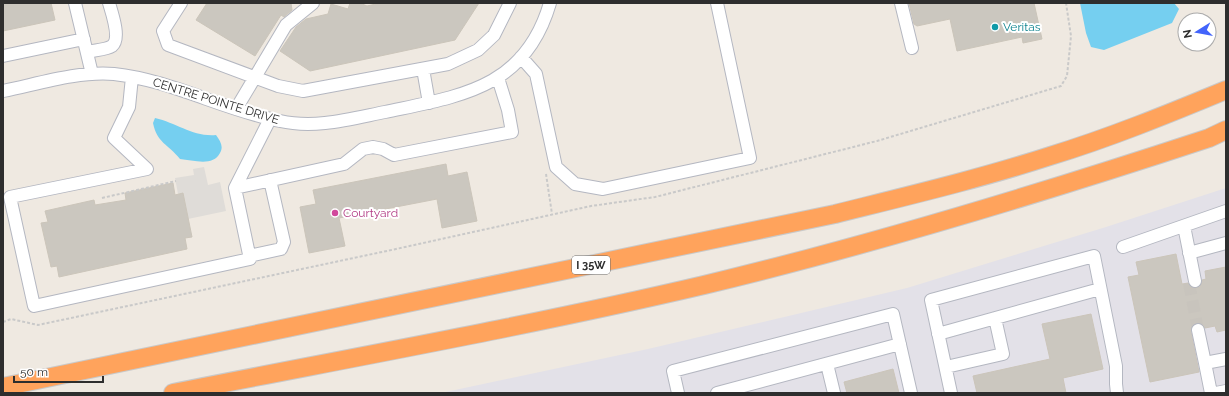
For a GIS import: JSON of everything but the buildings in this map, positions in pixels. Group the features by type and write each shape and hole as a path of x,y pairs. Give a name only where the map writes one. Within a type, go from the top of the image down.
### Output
{"highway":[{"path":"1171,112 1226,83"},
{"name":"I 35W","path":"3,387 835,214 941,187 1050,156 1171,112 1226,90"},
{"path":"173,393 614,305 704,285 973,213 1218,136 1226,130"}],"street":[{"path":"76,3 92,74"},
{"path":"87,52 110,47 115,43 117,36 109,3"},
{"path":"181,3 163,32 168,45 254,78 278,86 303,91 448,64 478,50 494,35 510,3"},
{"path":"236,109 286,25 313,3"},
{"name":"CENTRE POINTE DRIVE","path":"3,91 92,74 132,77 270,119 303,124 325,124 458,96 478,89 498,78 521,57 538,35 550,3"},
{"path":"521,57 536,74 556,167 575,184 603,189 750,158 717,3"},
{"path":"901,3 912,48"},
{"path":"3,56 84,39"},
{"path":"422,69 429,102"},
{"path":"132,77 129,107 114,138 147,170 10,196 34,306 250,259 235,188 270,119"},
{"path":"235,188 344,164 363,149 373,147 394,155 512,132 508,110 498,78"},
{"path":"249,256 277,251 281,249 284,242 270,180"},
{"path":"1123,247 1226,211"},
{"path":"1184,226 1189,254 1185,265 1192,282"},
{"path":"1189,254 1226,244"},
{"path":"951,393 931,300 1094,256 1116,366 1117,393"},
{"path":"938,334 1100,289"},
{"path":"678,393 673,371 893,314 911,393"},
{"path":"946,367 1003,354 995,318"},
{"path":"1201,329 1208,362 1211,393"},
{"path":"717,393 759,388 827,364 900,344"},
{"path":"1208,362 1226,359"},
{"path":"827,364 834,393"},
{"path":"1216,393 1226,391"}],"path":[{"path":"3,322 11,319 38,325 591,206 655,197 816,158 937,124 1061,86 1067,76 1070,36 1066,3"},
{"path":"102,198 176,181"}],"shaded area":[{"path":"204,167 208,185 220,182 226,211 188,219 183,193 178,194 175,178 194,175 193,169"},
{"path":"1226,188 1226,393 441,393 648,349 907,288 1106,227"}],"water":[{"path":"1080,3 1174,3 1179,9 1172,23 1104,50 1091,47 1086,33"},
{"path":"155,118 192,132 216,135 222,146 220,153 213,160 202,162 180,159 157,135 153,123"}],"tunnel":[{"path":"1189,283 1198,330"}],"place":[{"name":"Veritas","path":"995,27"},
{"name":"Courtyard","path":"335,213"}]}
